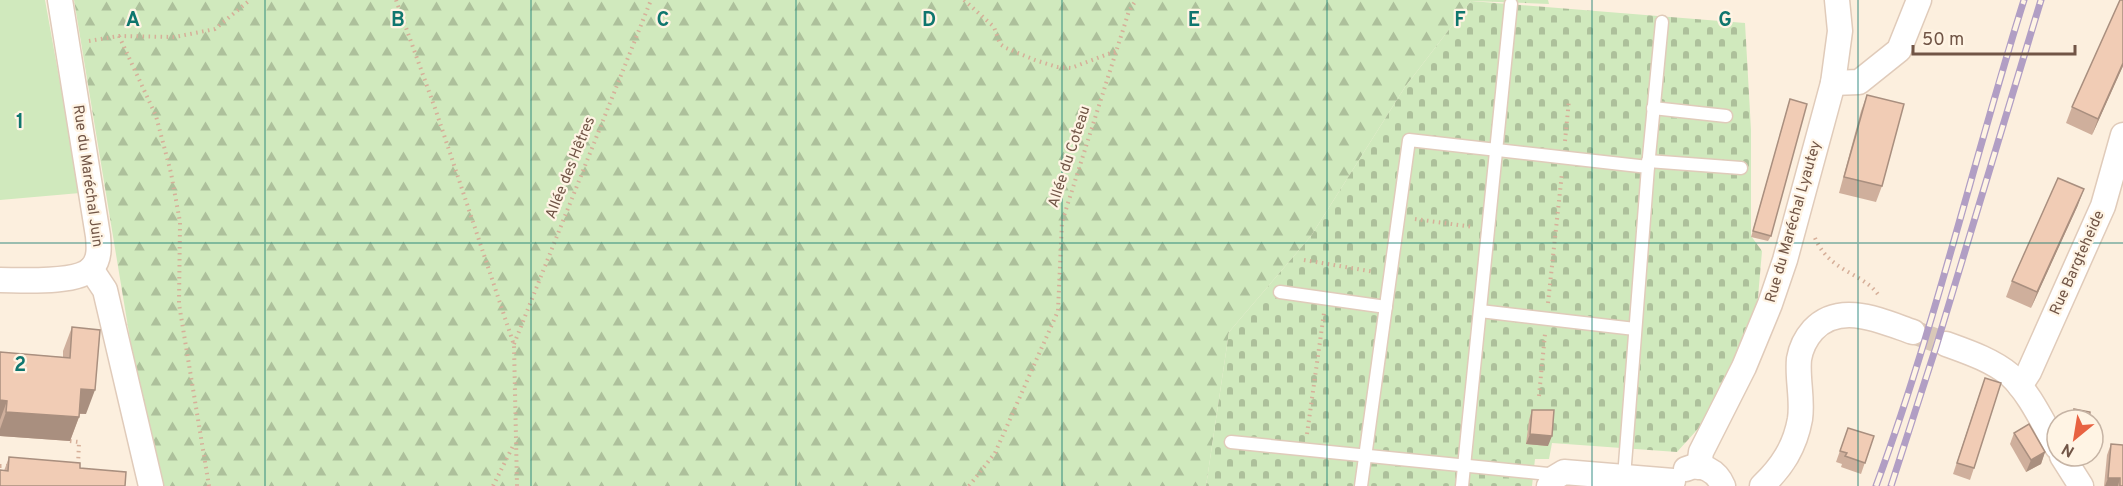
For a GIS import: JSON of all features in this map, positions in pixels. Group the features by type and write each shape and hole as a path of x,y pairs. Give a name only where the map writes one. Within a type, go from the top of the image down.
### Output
{"street":[{"name":"Rue du Maréchal Juin","path":"60,0 98,236 97,260 91,269 105,290 151,486"},
{"name":"Rue du Maréchal Lyautey","path":"1699,467 1701,452 1744,367 1770,304 1797,219 1833,83 1840,31 1837,0"},
{"path":"1833,83 1859,82 1899,50 1919,0"},
{"name":"Rue Bargteheide","path":"2020,386 2036,357 2103,206 2123,135"},
{"path":"0,280 69,278 82,275 91,269"},
{"path":"1762,486 1778,472 1796,436 1800,417 1799,360 1808,335 1825,319 1852,315 1877,320 1912,332"},
{"path":"1946,344 1974,354 2003,370 2020,386 2045,427"},
{"path":"1554,481 1564,472 1672,483 1682,471 1693,466 1709,469 1718,476 1724,486"},
{"path":"2070,468 2081,486"}],"lane":[{"path":"1462,486 1512,4"},
{"path":"1624,477 1648,164 1662,21"},
{"path":"1653,108 1726,117"},
{"path":"1361,486 1409,140 1564,158 1741,168"},
{"path":"1280,292 1386,307"},
{"path":"1480,311 1635,329"},
{"path":"1231,442 1464,465 1554,481"}],"path":[{"path":"68,45 119,36 175,38 215,29 250,0"},
{"path":"396,0 436,111 513,345 517,486"},
{"name":"Allée des Hêtres","path":"513,345 651,0"},
{"path":"964,0 994,27 1000,44 1035,60 1057,67 1071,68 1116,50"},
{"name":"Allée du Coteau","path":"969,486 995,453 1058,310 1062,222 1129,11 1136,0"},
{"path":"119,36 156,116 171,173 180,222 179,304 209,486"},
{"path":"1539,396 1569,100"},
{"path":"1399,217 1488,229"},
{"path":"1797,219 1811,231 1822,252 1836,265 1877,293 1882,305 1877,320"},
{"path":"1304,260 1390,274"},
{"path":"1305,449 1326,298"},
{"path":"70,441 79,442 78,472"},
{"path":"493,486 516,441"},
{"path":"0,466 11,466"}],"green space":[{"path":"0,0 45,0 80,193 0,200"},
{"path":"74,0 1548,0 1549,4 1471,1 1405,87 1311,236 1229,332 1206,486 145,486 145,430"},
{"path":"1471,1 1745,23 1751,130 1751,236 1762,251 1757,309 1727,381 1706,420 1677,452 1552,443 1549,459 1535,459 1532,486 1206,486 1229,332 1311,236 1405,87"}],"building":[{"path":"2120,0 2123,0 2123,63 2098,119 2072,107"},
{"path":"1867,95 1904,104 1882,186 1844,177"},
{"path":"1790,99 1807,104 1771,236 1753,231"},
{"path":"2058,178 2084,189 2037,292 2012,281"},
{"path":"72,327 100,330 95,390 81,389 79,417 6,412 7,401 0,400 0,352 70,358"},
{"path":"1985,378 2001,383 1974,468 1957,463"},
{"path":"1532,410 1554,410 1552,436 1530,434"},
{"path":"2029,424 2045,452 2031,460 2014,433"},
{"path":"1848,428 1874,436 1865,463 1845,456 1847,453 1840,451"},
{"path":"2111,444 2123,445 2123,486 2120,486 2120,478 2108,478"},
{"path":"9,457 80,463 80,468 126,472 125,486 0,486 0,470 8,471"}],"tunnel":[{"path":"1913,332 1946,344"}],"railway":[{"path":"1876,486 1917,366 2024,0"},
{"path":"1891,486 1936,347 2041,0"}]}
